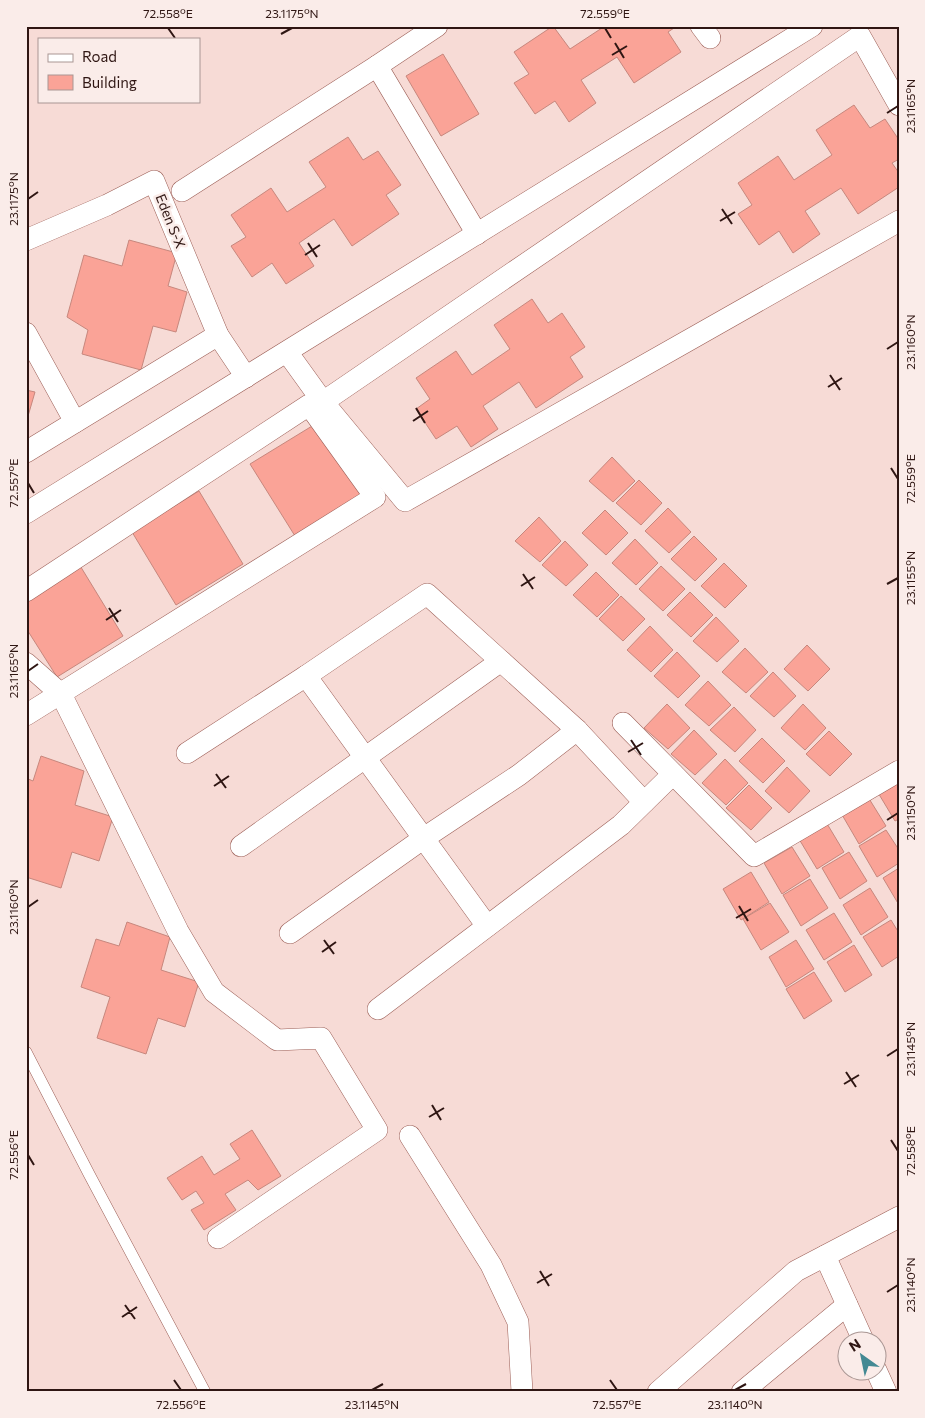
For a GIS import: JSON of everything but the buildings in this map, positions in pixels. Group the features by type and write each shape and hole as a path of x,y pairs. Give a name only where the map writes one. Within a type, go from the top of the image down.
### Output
{"street":[{"path":"182,191 436,26"},
{"path":"26,513 812,26"},
{"path":"869,26 899,75"},
{"path":"323,402 860,36 899,105"},
{"path":"377,66 477,234"},
{"name":"Eden S-X","path":"26,240 107,205 154,181 218,335 246,377"},
{"path":"287,352 323,402 405,501 899,221"},
{"path":"26,333 75,422"},
{"path":"26,452 218,335"},
{"path":"26,591 309,405 375,497 26,715"},
{"path":"187,753 306,676 427,594 577,730 644,802"},
{"path":"241,846 500,661"},
{"path":"26,663 61,694 178,931 214,992 277,1040 322,1038 377,1130 218,1238"},
{"path":"306,676 487,926"},
{"path":"623,723 754,856 899,771"},
{"path":"290,933 424,838 519,775 577,730"},
{"path":"378,1008 621,825 673,774"},
{"path":"410,1136 491,1265 518,1322 522,1392"},
{"path":"658,1392 796,1272 899,1218"},
{"path":"826,1256 858,1330"},
{"path":"742,1392 847,1305"},
{"path":"881,1380 886,1392"}],"lane":[{"path":"26,1052 205,1392"}]}
